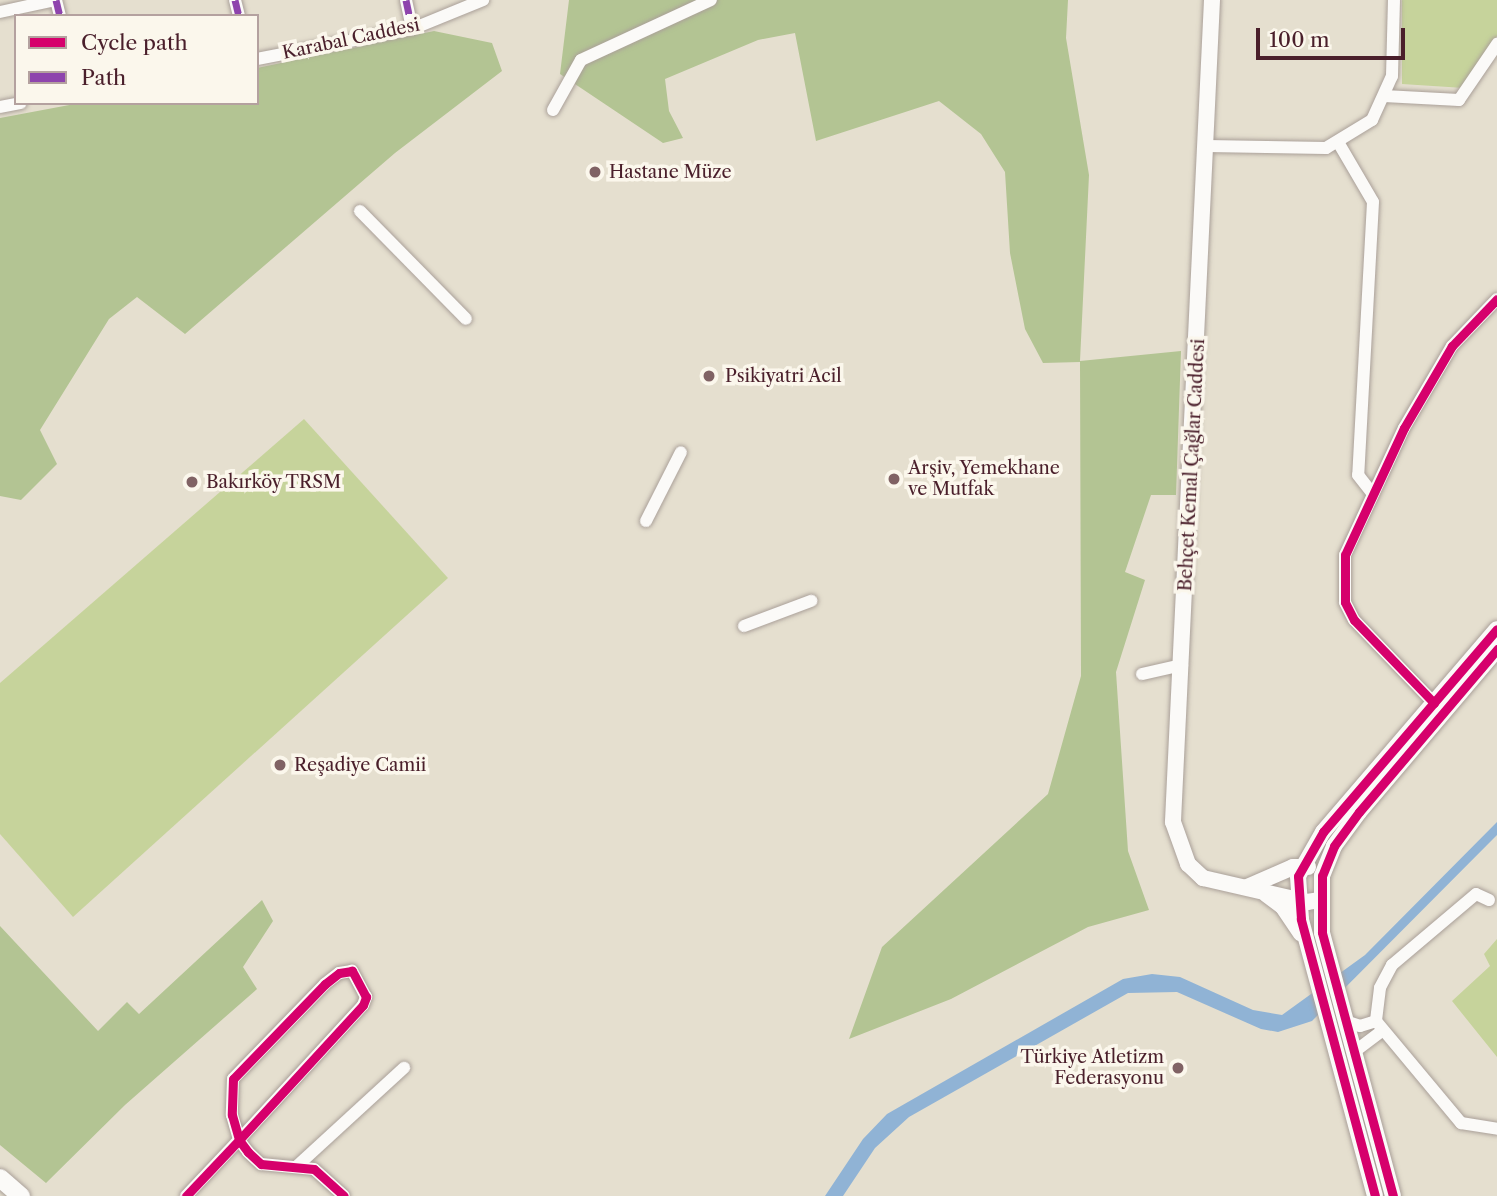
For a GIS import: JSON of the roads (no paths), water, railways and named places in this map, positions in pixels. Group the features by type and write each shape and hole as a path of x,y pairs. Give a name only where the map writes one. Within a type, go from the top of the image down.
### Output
{"highway":[{"path":"0,1178 21,1196"}],"main road":[{"name":"Behçet Kemal Çağlar Caddesi","path":"1212,0 1173,822 1179,848 1188,864 1203,878 1298,900 1320,900"},
{"path":"1373,1196 1370,1174 1315,977 1298,900 1302,866 1323,832 1497,629"},
{"path":"1393,1196 1332,967 1320,900 1322,876 1334,846 1359,812 1497,649"},
{"path":"1302,866 1322,876"},
{"path":"1251,889 1302,866"},
{"path":"1251,889 1283,907 1309,950"},
{"path":"0,1169 28,1196"}],"street":[{"path":"0,12 55,0"},
{"path":"405,0 412,29"},
{"name":"Karabal Caddesi","path":"259,59 412,29 483,0"},
{"path":"553,110 581,60 621,38 711,0"},
{"path":"1207,146 1326,148 1372,120 1392,76 1394,0"},
{"path":"1384,96 1459,100 1497,44"},
{"path":"1338,142 1373,202 1359,475 1373,494"},
{"path":"360,211 466,319"},
{"path":"1434,703 1354,620 1345,602 1345,555 1404,428 1452,346 1497,299"},
{"path":"646,521 681,452"},
{"path":"744,626 811,601"},
{"path":"1142,674 1182,664"},
{"path":"1489,900 1476,894 1392,965 1380,988 1379,1026 1461,1123 1497,1129"},
{"path":"186,1196 239,1140 363,1005 366,997 352,971 339,973 325,984 233,1079 232,1115 239,1140 261,1164 314,1169 344,1196"},
{"path":"1344,1016 1360,1026 1379,1026"},
{"path":"1354,1052 1379,1026"},
{"path":"298,1166 404,1068"}],"water":[{"path":"1497,822 1497,835 1312,1021 1278,1032 1261,1029 1177,992 1128,993 909,1117 875,1148 843,1196 825,1196 863,1139 887,1114 1123,979 1152,974 1180,977 1253,1010 1282,1015 1365,955"}],"place":[{"name":"Hastane Müze","path":"595,172"},
{"name":"Psikiyatri Acil","path":"709,376"},
{"name":"Arşiv, Yemekhane ve Mutfak","path":"894,479"},
{"name":"Bakırköy TRSM","path":"192,482"},
{"name":"Reşadiye Camii","path":"280,765"},
{"name":"Türkiye Atletizm Federasyonu","path":"1178,1068"}]}
